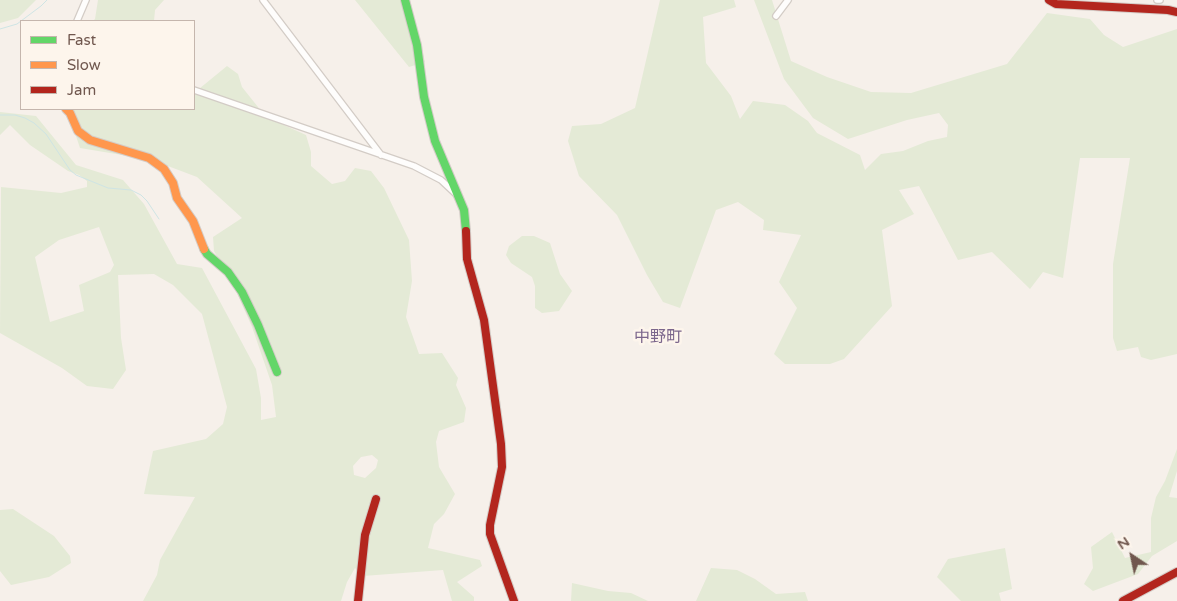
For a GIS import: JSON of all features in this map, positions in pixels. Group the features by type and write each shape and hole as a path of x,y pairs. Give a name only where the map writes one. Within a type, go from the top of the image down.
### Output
{"main road":[{"path":"405,0 417,45 424,97 435,141 459,198 466,222 466,259 484,320 501,444 502,467 490,525 490,534 514,601"},
{"path":"1049,0 1056,4 1177,12"},
{"path":"67,110 78,131 84,136 149,158 164,169 173,183 177,198 193,221 206,254 228,272 242,292 277,372"},
{"path":"358,601 365,535 376,499"},
{"path":"1124,601 1177,572"}],"street":[{"path":"77,20 86,0"},
{"path":"263,0 381,155"},
{"path":"776,16 788,0"},
{"path":"195,90 414,166 441,180 459,198"}],"green space":[{"path":"0,0 36,0 18,18 0,23"},
{"path":"98,0 164,0 155,10 154,20 95,19"},
{"path":"355,0 410,0 425,62 409,67"},
{"path":"660,0 734,0 736,7 703,17 706,63 731,96 740,119 753,101 785,105 808,121 817,133 860,155 865,170 881,154 903,151 928,141 947,137 948,125 939,113 907,120 848,139 813,118 784,79 754,0 772,0 791,61 827,77 871,92 911,93 1007,64 1047,13 1090,19 1104,35 1123,47 1177,29 1177,354 1151,360 1141,357 1138,347 1117,351 1113,338 1113,264 1130,158 1080,158 1063,278 1043,272 1030,289 992,252 958,260 919,186 899,190 914,214 882,230 892,306 844,359 830,364 785,364 774,354 797,308 779,282 801,235 763,230 764,220 738,202 716,210 680,308 663,302 647,275 617,215 579,176 568,141 572,126 601,124 635,108"},
{"path":"227,66 238,74 242,87 266,117 306,135 311,152 311,166 332,184 345,181 355,168 371,171 384,188 409,240 412,281 406,317 419,354 442,353 458,378 456,385 466,408 464,422 439,431 436,442 439,467 455,494 444,514 434,524 428,548 480,560 482,566 457,582 474,597 474,601 452,601 443,570 363,576 355,568 347,582 341,601 143,601 157,575 160,560 195,497 144,494 153,451 206,439 223,424 227,407 202,314 173,285 154,274 118,275 121,338 126,370 113,389 87,386 62,368 0,333 1,187 61,193 87,187 87,181 79,175 68,171 30,145 10,125 0,135 0,112 36,116 76,165 123,180 144,204 177,264 202,268 256,369 261,398 261,420 276,417 272,385 252,327 236,291 214,251 213,237 242,218 197,177 152,160 80,148 67,110 195,110 195,92","holes":["99,227 114,265 110,272 79,285 84,311 50,322 35,257 59,240","372,455 378,460 376,468 365,478 354,475 353,466 361,457"]},
{"path":"522,236 534,236 550,243 560,274 572,291 559,311 542,313 535,308 535,286 532,277 511,263 506,255 509,246"},
{"path":"1177,449 1177,471 1169,497 1177,498 1177,541 1152,556 1138,574 1093,591 1084,584 1093,568 1091,547 1112,532 1125,558 1151,552 1151,518 1156,497 1165,481"},
{"path":"13,509 54,536 70,556 71,563 49,577 11,585 0,571 0,510"},
{"path":"1005,548 1012,589 999,593 1001,601 961,601 937,577 948,559"},
{"path":"711,568 737,570 755,579 776,594 805,592 808,601 696,601"},
{"path":"572,583 608,591 631,593 648,601 571,601"}],"waterway":[{"path":"22,20 47,0"},
{"path":"0,29 20,22"},
{"path":"0,115 15,115 34,123 46,134 70,170 76,175 108,188 131,190 141,195 159,219"}],"traffic: fast":[{"path":"405,0 417,45 424,97 435,141 464,210 466,231"},
{"path":"204,249 207,254 228,272 242,292 277,372"}],"traffic: slow":[{"path":"67,110 78,131 90,140 149,158 164,169 173,183 177,198 193,221 204,249"}],"traffic: jam":[{"path":"1049,0 1056,4 1177,12"},
{"path":"466,231 467,259 484,320 501,444 502,467 490,525 490,534 514,601"},
{"path":"358,601 365,535 376,499"},
{"path":"1123,601 1177,572"}],"district":[{"name":"中野町","path":"658,338"}]}
